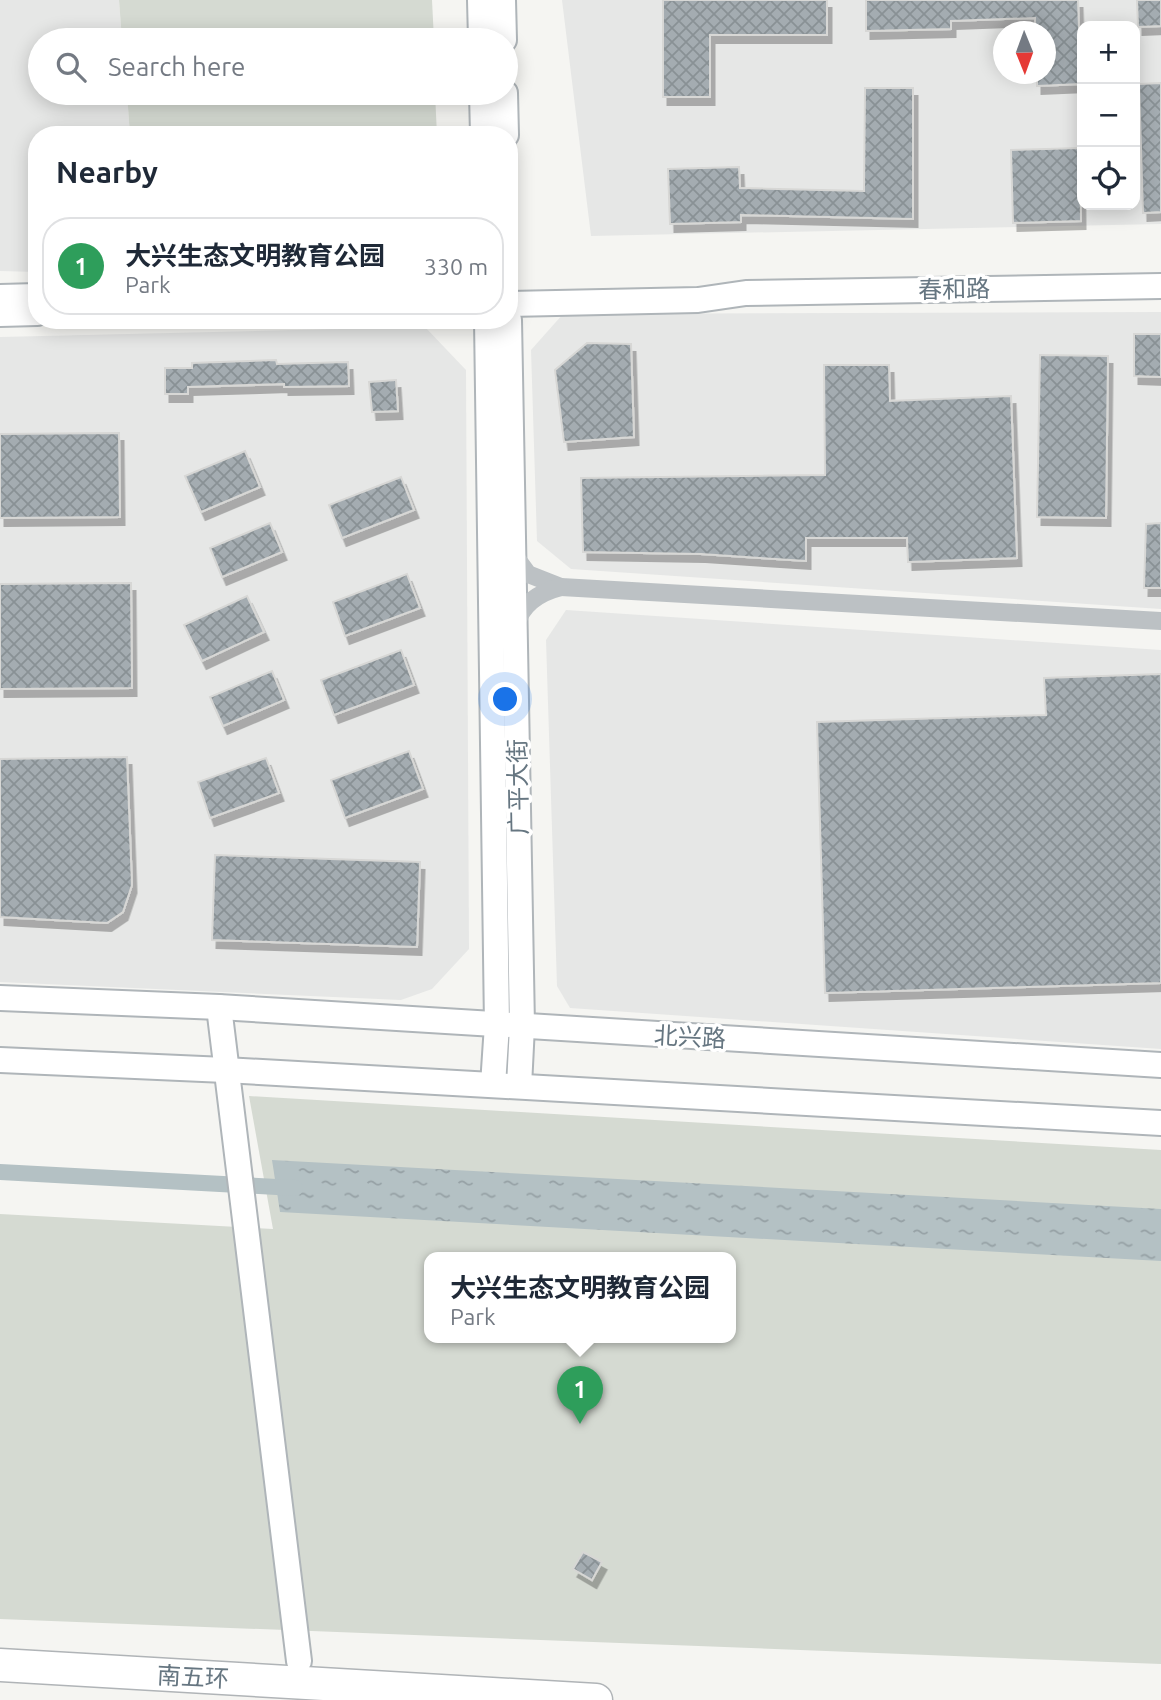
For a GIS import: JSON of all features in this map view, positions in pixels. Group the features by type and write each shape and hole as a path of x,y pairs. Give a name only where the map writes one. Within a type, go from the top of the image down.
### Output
{"highway":[{"name":"南五环","path":"0,1665 596,1700"}],"street":[{"path":"480,0 481,28"},
{"path":"503,0 504,28"},
{"path":"482,105 483,126"},
{"path":"505,105 506,126"},
{"name":"春和路","path":"518,287 696,285 746,293"},
{"name":"春和路","path":"518,304 698,300 746,293 1161,286"},
{"path":"0,296 28,296"},
{"path":"0,314 28,313"},
{"name":"广平大街","path":"487,329 497,1025 493,1085"},
{"name":"广平大街","path":"509,329 522,1026 519,1086"},
{"path":"514,555 528,574 561,587 1161,621"},
{"path":"516,629 519,616 530,603 543,592 561,587"},
{"name":"北兴路","path":"0,998 219,1007 1161,1065"},
{"path":"219,1007 299,1661"},
{"path":"0,1060 225,1070 1161,1123"}],"shaded area":[{"path":"0,0 119,0 121,28 28,28 28,105 128,105 129,126 28,126 28,272 0,271"},
{"path":"119,0 432,0 433,28 121,28"},
{"path":"562,0 1161,0 1161,224 591,236"},
{"path":"128,105 436,105 437,126 129,126"},
{"path":"1161,312 1161,609 571,569 537,541 531,350 563,314"},
{"path":"427,329 466,370 469,949 432,989 401,1000 0,982 0,337"},
{"path":"566,610 1161,650 1161,1049 570,1008 557,986 546,640"},
{"path":"249,1096 1161,1150 1161,1664 0,1619 0,1214 273,1229"}],"water":[{"path":"272,1160 1161,1209 1161,1261 280,1212"}],"building":[{"path":"663,0 827,0 827,35 710,35 710,97 663,97"},
{"path":"866,0 1078,0 1077,84 1037,86 1056,84 1056,21 1035,21 1035,18 951,21 951,29 866,31"},
{"path":"1137,0 1161,0 1161,26 1140,27"},
{"path":"1161,83 1161,212 1143,213 1140,84"},
{"path":"865,88 913,88 913,219 741,215 741,222 670,224 668,169 739,167 740,188 864,191"},
{"path":"1077,148 1077,210 1081,210 1081,221 1013,223 1011,150"},
{"path":"1134,334 1161,334 1161,377 1134,376"},
{"path":"587,343 631,344 634,437 564,442 555,370"},
{"path":"1040,355 1108,356 1106,518 1037,517"},
{"path":"276,360 277,364 348,362 349,386 284,387 284,384 188,387 188,394 165,394 165,368 192,368 192,363"},
{"path":"824,365 889,365 890,401 1011,396 1017,558 908,562 907,538 806,538 806,561 701,554 583,552 581,478 825,475"},
{"path":"396,380 398,411 372,412 369,382"},
{"path":"119,433 120,517 0,518 0,434"},
{"path":"245,451 260,487 201,512 185,476"},
{"path":"401,477 414,510 342,538 329,505"},
{"path":"270,523 282,552 222,577 210,548"},
{"path":"1161,523 1161,588 1144,588 1146,524"},
{"path":"407,574 420,608 345,636 333,602"},
{"path":"131,583 132,688 0,689 0,584"},
{"path":"247,596 264,632 202,661 184,625"},
{"path":"401,650 414,685 334,715 321,680"},
{"path":"272,671 284,700 223,726 210,697"},
{"path":"1161,674 1161,983 825,993 817,722 1046,715 1044,678"},
{"path":"409,751 423,789 345,818 331,780"},
{"path":"127,757 132,885 123,912 107,923 0,917 0,759"},
{"path":"266,758 279,793 210,818 198,782"},
{"path":"215,855 420,862 417,947 212,940"},
{"path":"583,1552 602,1562 592,1580 573,1569"}],"waterway":[{"path":"0,1172 295,1188"}],"place":[{"name":"大兴生态文明教育公园","path":"580,1424"}]}
